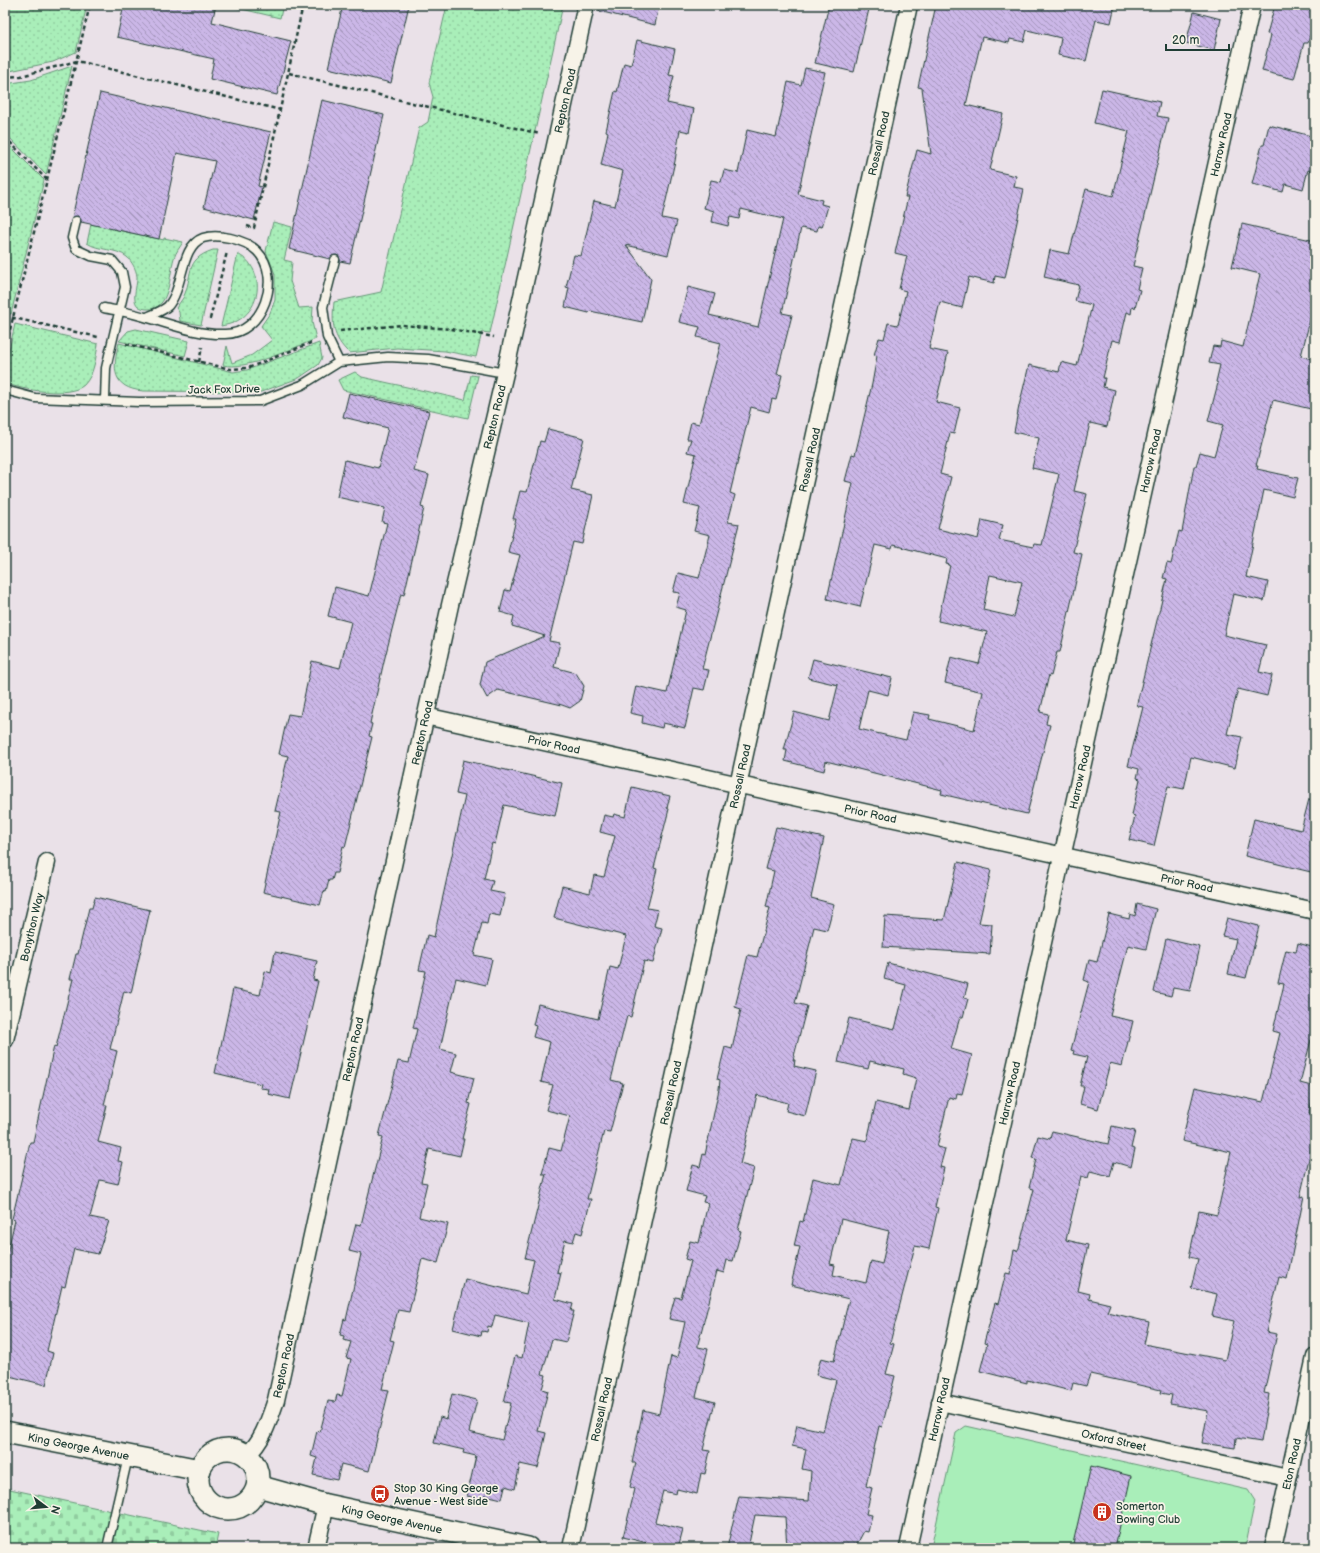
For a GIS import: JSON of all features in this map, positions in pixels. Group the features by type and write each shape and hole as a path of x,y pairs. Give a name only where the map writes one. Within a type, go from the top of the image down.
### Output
{"street":[{"name":"Repton Road","path":"247,1455 255,1448 262,1435 276,1400 425,716 505,373 558,138 586,5"},
{"name":"Rossall Road","path":"571,1548 909,5"},
{"name":"Harrow Road","path":"908,1548 1252,5"},
{"name":"Prior Road","path":"425,716 1315,911"},
{"name":"Bonython Way","path":"5,1040 47,862"},
{"name":"Eton Road","path":"1273,1548 1315,1357"},
{"name":"Oxford Street","path":"940,1402 1288,1478"},
{"name":"King George Avenue","path":"5,1432 200,1470"},
{"path":"232,1450 247,1455 255,1465 258,1475 258,1486 250,1500 238,1508 227,1510 217,1508 202,1496 198,1486 198,1475 200,1470 207,1457 216,1451 232,1450"},
{"name":"King George Avenue","path":"258,1486 326,1505 528,1548"},
{"path":"316,1548 326,1505"}],"lane":[{"path":"76,220 72,238 76,250 91,256 112,260 122,272 124,287 106,368 105,400"},
{"path":"104,308 147,317 206,333 227,334 248,328 264,307 269,288 266,266 257,251 239,240 220,236 202,238 191,247 185,260 175,297 167,307 147,317"},
{"path":"335,260 324,307 327,337 339,362"},
{"name":"Jack Fox Drive","path":"5,390 35,398 260,401 302,385 339,362 388,357 428,359 505,373"},
{"path":"107,1548 128,1456"}],"path":[{"path":"5,350 90,5"},
{"path":"199,362 235,223 254,228 303,5"},
{"path":"5,77 21,76 77,61 281,110"},
{"path":"289,73 558,138"},
{"path":"5,137 47,180"},
{"path":"5,316 230,369 248,368 342,331 402,324 451,329 512,342"}],"green space":[{"path":"5,5 87,5 76,52 53,62 5,72"},
{"path":"233,5 283,5 280,18 233,7"},
{"path":"447,5 563,5 490,333 482,332 476,357 445,351 397,348 349,353 339,341 334,329 334,302 381,292 419,128 428,122 433,97 429,83"},
{"path":"72,66 46,175 5,133 5,84 31,80"},
{"path":"5,141 44,180 11,314 5,313"},
{"path":"273,222 292,227 284,260 292,262 290,281 299,308 313,307 312,322 316,339 270,358 256,362 233,366 223,365 227,346 232,363 252,355 272,340 261,326 270,313 275,300 275,274 266,251"},
{"path":"91,224 164,240 164,238 183,242 174,258 168,290 165,298 160,304 154,308 146,309 137,305 135,296 137,276 134,266 123,254 92,246 87,243"},
{"path":"213,250 218,250 201,325 180,321 179,312 176,308 183,298 193,264 204,254"},
{"path":"238,254 248,261 254,271 257,280 256,296 254,304 244,316 233,323 221,326"},
{"path":"15,324 98,344 92,371 84,385 77,389 68,391 45,392 12,386 5,383 5,368"},
{"path":"136,329 189,341 185,356 119,341 128,331"},
{"path":"119,343 233,372 247,370 319,343 322,358 318,365 299,378 261,392 143,391 125,386 117,376 115,361"},
{"path":"355,372 362,377 465,400 471,375 478,376 468,418 343,390 338,380"},
{"path":"966,1426 1248,1490 1255,1501 1245,1548 931,1548 956,1433"},
{"path":"5,1488 218,1534 215,1548 5,1548"}],"building":[{"path":"124,5 216,5 212,22 291,41 277,95 210,79 214,59 117,37"},
{"path":"343,5 409,5 391,83 328,68"},
{"path":"600,5 659,5 655,25 599,11"},
{"path":"829,5 870,5 854,72 815,63"},
{"path":"936,5 1115,5 1111,23 1096,20 1086,61 1058,55 1061,38 1027,30 1024,42 1010,39 1009,43 982,37 966,105 1003,114 990,170 1016,176 1014,187 1024,189 1005,278 995,276 994,283 969,277 962,308 940,302 929,349 948,353 936,402 960,408 954,434 950,433 940,474 951,477 938,529 978,539 982,520 1003,525 999,540 1033,547 1034,544 1042,545 1059,474 1032,468 1039,438 1014,432 1019,406 1029,365 1059,372 1061,362 1077,366 1092,305 1075,301 1079,285 1044,277 1050,250 1069,254 1086,189 1113,196 1129,131 1094,123 1102,89 1160,102 1157,116 1168,118 1133,266 1142,268 1137,289 1140,290 1135,308 1132,307 1131,314 1127,312 1120,342 1112,340 1103,378 1105,378 1103,387 1115,390 1107,427 1090,423 1074,491 1087,494 1073,552 1082,554 1060,652 1057,652 1051,676 1049,675 1040,712 1048,714 1046,724 1050,725 1027,814 941,794 942,790 826,761 824,771 785,761 787,750 784,750 794,712 829,721 838,685 808,678 813,659 892,678 888,695 868,690 859,729 906,740 913,712 930,715 929,719 974,730 983,692 945,683 951,657 979,664 987,632 938,621 950,565 946,564 947,559 893,545 892,549 875,545 860,607 827,599 853,483 845,481 852,454 855,455 872,384 877,356 874,355 879,338 884,339 888,323 898,325 906,291 899,289 907,256 895,253 908,197 905,197 917,150 931,154 922,88 918,87","holes":["990,575 1022,582 1014,617 983,610"]},
{"path":"1275,5 1315,5 1315,16 1308,43 1304,43 1294,79 1262,71 1271,35 1267,34"},
{"path":"1194,12 1221,19 1214,50 1186,43"},
{"path":"637,40 675,49 669,75 674,76 667,103 694,109 689,132 680,130 675,161 662,218 677,221 668,255 626,245 651,279 642,322 590,311 589,313 565,307 569,288 566,287 574,255 581,256 594,201 615,206 623,171 601,165 608,132 606,131 615,91 617,92 624,63 631,65"},
{"path":"805,68 825,72 798,194 822,200 821,204 828,206 822,227 818,226 817,231 801,228 782,313 792,315 777,374 782,375 776,400 772,399 769,412 751,407 730,493 735,495 728,522 739,524 702,669 709,670 704,690 694,688 685,728 663,723 662,728 642,723 643,716 630,713 636,686 667,693 686,610 676,607 680,593 673,592 678,573 699,578 710,535 694,531 700,508 684,504 696,454 687,452 691,439 687,439 691,422 699,424 721,343 697,337 700,327 679,322 688,287 715,294 709,315 758,327 783,219 741,209 739,219 730,217 728,226 712,222 714,211 704,208 711,180 721,182 724,170 738,173 747,130 776,137 788,82 801,85"},
{"path":"100,93 271,132 258,186 262,187 254,220 204,207 215,161 177,153 159,239 81,222 78,216 72,218"},
{"path":"322,100 384,115 350,263 340,261 339,256 336,255 330,259 289,249"},
{"path":"1269,125 1315,137 1315,172 1308,170 1303,189 1285,184 1283,192 1252,184"},
{"path":"1242,224 1315,241 1315,300 1301,356 1315,360 1315,410 1273,400 1256,466 1258,466 1257,469 1298,478 1293,497 1264,490 1246,577 1268,582 1264,601 1233,594 1224,635 1266,645 1259,672 1272,675 1267,696 1238,689 1227,734 1242,737 1235,768 1191,757 1184,789 1168,786 1154,846 1129,840 1135,816 1132,815 1140,779 1137,778 1139,769 1128,766 1143,707 1138,706 1137,703 1167,579 1163,578 1167,563 1171,564 1179,531 1182,532 1194,466 1196,466 1200,452 1214,456 1223,425 1208,421 1218,383 1216,382 1220,365 1209,363 1213,346 1220,347 1221,341 1243,347 1260,274 1232,267"},
{"path":"349,393 429,411 414,471 429,475 421,507 424,508 404,595 401,594 370,723 372,724 369,736 372,737 345,847 343,846 337,873 334,873 332,880 329,880 326,892 324,891 320,905 263,892 281,812 275,811 288,756 279,754 288,714 300,716 312,661 340,668 351,622 328,616 335,587 369,596 387,523 382,522 385,508 337,497 345,460 378,468 388,428 343,417"},
{"path":"548,429 584,438 571,490 593,495 582,544 573,542 549,641 560,643 554,667 576,673 584,686 580,701 570,708 498,690 487,698 480,685 485,662 545,636 512,626 514,616 500,612 505,590 510,591 520,555 508,552 516,519 513,519 520,491 527,492 540,441 544,442"},
{"path":"463,760 562,783 555,816 504,805 495,844 492,843 484,879 493,881 490,891 505,894 500,916 489,914 487,924 482,923 474,955 492,959 486,985 456,978 440,1049 456,1053 451,1072 474,1078 468,1103 471,1104 462,1139 464,1139 460,1156 429,1149 421,1182 427,1183 419,1217 448,1224 438,1263 422,1259 409,1312 398,1310 390,1340 394,1341 382,1389 389,1390 369,1471 341,1464 337,1480 313,1475 317,1458 311,1456 317,1431 320,1432 328,1401 335,1402 337,1395 342,1396 351,1359 346,1358 351,1342 343,1340 344,1336 340,1335 344,1319 346,1320 361,1254 349,1251 356,1224 361,1225 383,1137 379,1136 398,1061 409,1063 417,1029 413,1028 426,971 419,970 427,935 434,937 465,796 456,794"},
{"path":"632,787 670,796 667,808 669,809 654,868 657,869 647,908 658,910 654,926 662,928 653,963 644,961 631,1017 627,1016 611,1080 623,1083 610,1132 604,1131 587,1199 591,1199 582,1234 576,1232 573,1242 565,1240 557,1272 561,1273 555,1299 573,1304 571,1311 574,1311 566,1342 552,1339 542,1374 546,1375 542,1389 548,1391 538,1431 546,1433 538,1468 520,1464 515,1489 505,1486 502,1499 485,1495 483,1500 467,1496 476,1456 463,1453 464,1450 434,1443 440,1417 446,1419 452,1394 477,1400 469,1432 502,1440 511,1403 504,1402 515,1356 522,1358 529,1323 495,1315 492,1327 488,1326 487,1332 482,1331 481,1336 453,1329 465,1279 526,1294 534,1260 525,1258 546,1174 542,1174 549,1148 561,1151 570,1116 546,1110 553,1085 541,1082 550,1042 533,1037 536,1026 533,1025 538,1004 598,1019 610,967 618,969 626,936 554,918 562,886 590,893 594,875 604,877 615,836 600,832 604,815 613,817 614,814 625,817"},
{"path":"1309,799 1315,800 1315,873 1245,856 1254,819 1301,830"},
{"path":"776,827 824,838 811,898 834,904 827,930 814,927 795,1003 807,1006 793,1060 795,1060 794,1066 816,1071 805,1116 786,1111 788,1103 757,1095 740,1164 754,1168 738,1230 741,1231 733,1261 727,1260 724,1273 717,1271 698,1344 698,1347 708,1349 696,1397 715,1402 703,1450 710,1451 705,1474 701,1473 697,1494 677,1489 676,1494 663,1491 655,1522 683,1529 678,1548 668,1548 623,1537 635,1489 630,1487 636,1463 632,1463 643,1410 659,1414 671,1356 677,1358 685,1322 669,1319 675,1297 681,1298 691,1261 685,1259 690,1241 699,1243 708,1203 703,1202 705,1196 686,1191 693,1165 700,1167 703,1154 705,1155 719,1089 720,1080 717,1079 725,1047 732,1049 741,1009 735,1007 748,955 757,957 770,908 766,907 774,871 765,869"},
{"path":"958,862 991,870 979,923 992,924 990,954 883,947 885,916 944,920"},
{"path":"95,897 150,910 131,993 124,991 110,1049 117,1051 104,1105 107,1105 98,1142 121,1148 118,1161 123,1162 118,1184 100,1180 90,1217 109,1221 98,1254 74,1249 65,1287 62,1286 47,1351 53,1353 46,1385 5,1375 5,1263 15,1220 12,1219 30,1142 33,1142 54,1046 56,1047 73,979 70,979 76,954 78,954 89,908 92,908"},
{"path":"1137,904 1156,909 1146,949 1128,945 1110,1016 1133,1021 1122,1066 1110,1063 1098,1109 1080,1104 1084,1086 1080,1086 1087,1057 1073,1054 1074,1051 1071,1050 1089,982 1084,980 1089,960 1097,962 1109,914 1129,919 1130,914 1135,916"},
{"path":"1227,918 1259,926 1246,978 1228,974 1236,939 1222,936"},
{"path":"1166,939 1200,947 1190,991 1173,988 1171,996 1154,992"},
{"path":"1298,943 1315,948 1315,1041 1311,1040 1300,1083 1315,1087 1309,1113 1315,1114 1315,1133 1300,1197 1304,1196 1287,1279 1279,1277 1266,1332 1277,1334 1264,1393 1269,1394 1261,1442 1236,1438 1235,1448 1202,1443 1208,1411 1170,1404 1172,1395 1160,1393 1161,1390 1090,1374 1086,1386 1073,1383 1071,1391 1027,1380 1027,1383 980,1371 987,1344 984,1343 995,1303 998,1304 1006,1273 1010,1274 1014,1250 1017,1251 1019,1248 1034,1189 1029,1188 1036,1159 1032,1158 1038,1136 1050,1139 1052,1131 1108,1144 1112,1126 1135,1131 1131,1148 1135,1149 1131,1167 1114,1162 1110,1176 1090,1171 1088,1178 1081,1176 1066,1240 1088,1245 1078,1291 1090,1294 1089,1299 1110,1304 1107,1312 1149,1322 1144,1344 1225,1360 1234,1321 1212,1316 1217,1294 1191,1288 1198,1259 1189,1257 1199,1211 1217,1215 1231,1152 1182,1141 1195,1087 1263,1102 1280,1033 1273,1031 1284,984 1278,983 1286,950 1296,952"},
{"path":"275,952 317,961 313,980 318,981 290,1099 268,1094 269,1089 260,1088 261,1084 215,1073 233,989 260,995 265,971 271,973"},
{"path":"888,963 968,984 964,998 968,999 963,1017 960,1017 951,1049 972,1055 962,1094 957,1093 956,1099 949,1097 937,1147 945,1149 940,1167 944,1168 935,1207 938,1208 929,1249 915,1246 890,1343 894,1344 886,1374 895,1376 882,1427 879,1426 866,1486 872,1488 866,1514 872,1515 868,1532 864,1531 855,1548 787,1548 785,1517 755,1515 748,1548 727,1548 739,1496 809,1501 811,1471 802,1469 806,1449 792,1446 797,1425 823,1431 836,1380 816,1375 821,1358 834,1361 849,1299 791,1285 800,1247 794,1246 800,1221 803,1222 813,1178 841,1185 853,1138 867,1141 876,1102 909,1110 916,1078 903,1074 904,1069 870,1061 868,1069 838,1062 849,1018 895,1029 906,985 884,979","holes":["841,1219 889,1231 882,1264 871,1261 866,1283 833,1275 835,1265 830,1264"]},
{"name":"Somerton Bowling Club","path":"1091,1466 1131,1476 1115,1548 1072,1548"}],"place":[{"name":"Stop 30 King George Avenue - West side","path":"380,1494"},
{"name":"Somerton Bowling Club","path":"1102,1512"}]}
